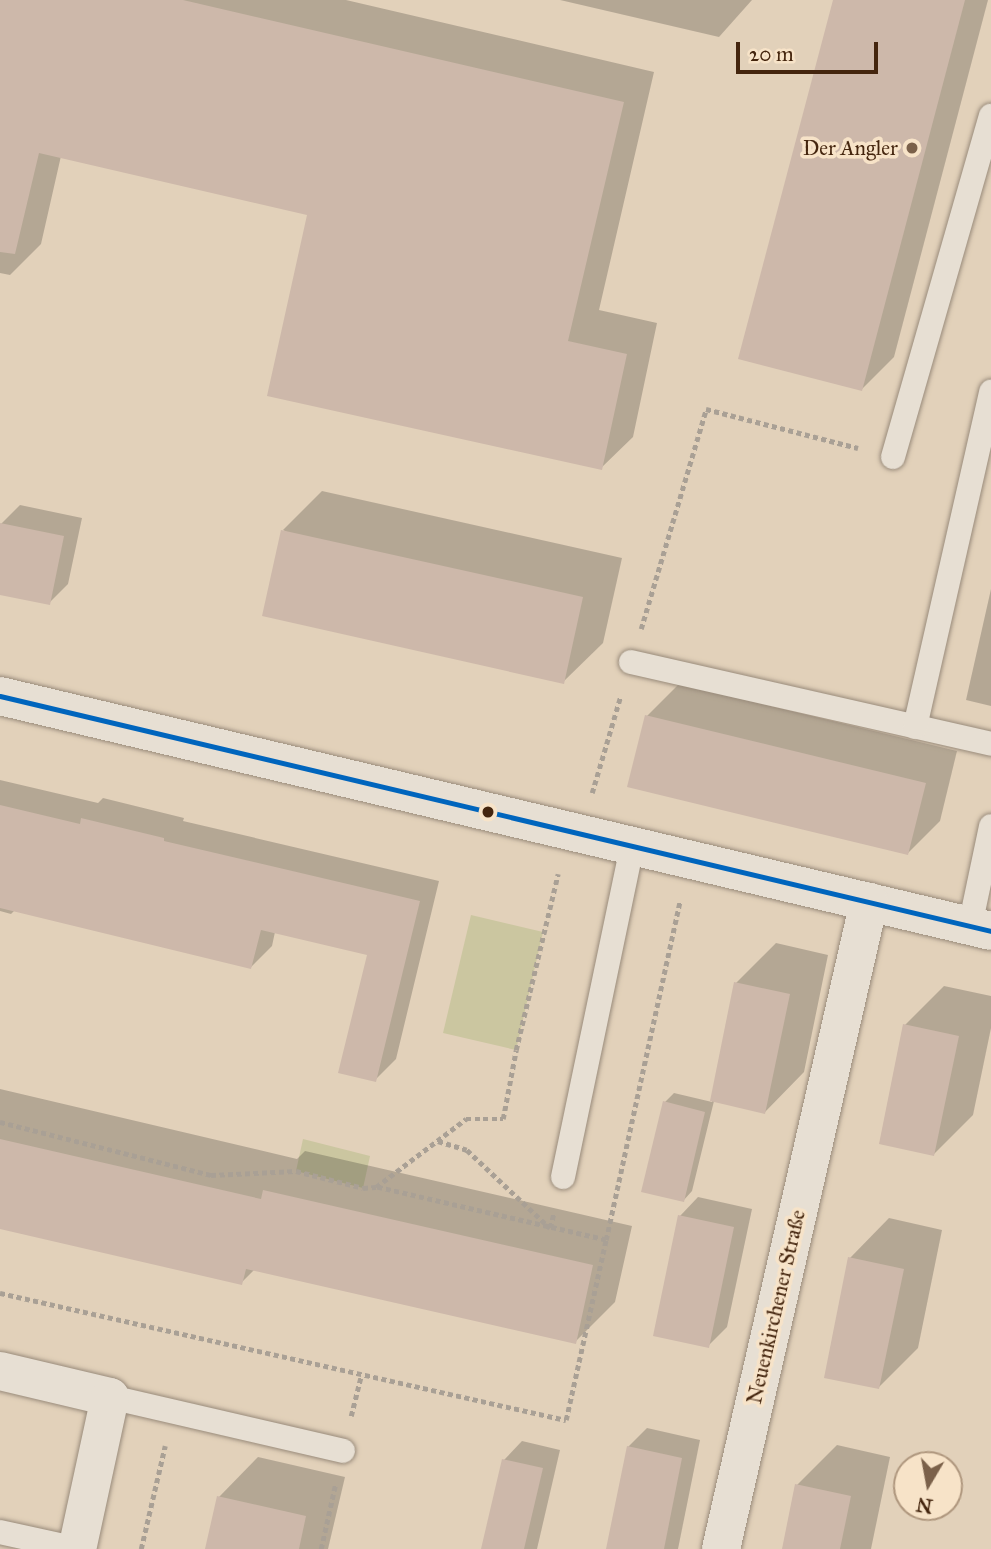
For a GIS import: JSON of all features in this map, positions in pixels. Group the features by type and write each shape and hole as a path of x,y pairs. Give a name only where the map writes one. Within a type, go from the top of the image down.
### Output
{"street":[{"path":"0,696 980,928"},
{"name":"Neuenkirchener Straße","path":"721,1549 869,902"},
{"path":"0,1371 110,1397 77,1549"}],"lane":[{"path":"893,457 991,116"},
{"path":"915,727 991,392"},
{"path":"631,662 991,744"},
{"path":"980,928 991,826"},
{"path":"563,1177 632,846"},
{"path":"110,1397 343,1451"},
{"path":"0,1532 77,1549"}],"path":[{"path":"580,834 706,409 893,457"},
{"path":"376,1188 466,1119 503,1119 516,1050 558,872"},
{"path":"0,1293 566,1420 680,902"},
{"path":"0,1122 211,1175 296,1171 606,1240"},
{"path":"438,1141 467,1150 550,1228"},
{"path":"550,1228 563,1177"},
{"path":"141,1549 173,1411"}],"shaded area":[{"path":"471,915 543,932 516,1050 443,1033"},
{"path":"303,1139 370,1156 363,1188 296,1171"}],"building":[{"path":"0,0 183,0 624,102 568,341 627,354 602,470 267,396 307,215 39,153 15,254 0,252"},
{"path":"833,0 965,0 862,391 738,359"},
{"path":"0,523 64,536 50,605 0,595"},
{"path":"281,530 583,597 564,684 262,616"},
{"path":"645,715 926,783 908,855 627,787"},
{"path":"0,805 80,824 81,818 164,838 164,841 420,901 376,1082 338,1073 367,955 261,930 251,969 0,908"},
{"path":"734,982 790,994 765,1114 710,1101"},
{"path":"903,1024 959,1036 934,1156 879,1144"},
{"path":"663,1101 705,1112 684,1202 641,1192"},
{"path":"0,1139 261,1199 263,1190 593,1265 576,1344 246,1269 242,1285 0,1229"},
{"path":"678,1215 734,1227 709,1348 653,1336"},
{"path":"848,1257 904,1269 879,1389 824,1378"},
{"path":"627,1446 682,1458 664,1549 606,1549"},
{"path":"502,1459 543,1468 524,1549 481,1549"},
{"path":"795,1484 851,1496 840,1549 782,1549"},
{"path":"217,1496 306,1516 299,1549 205,1549"}],"transit line":[{"path":"0,696 991,931"}],"place":[{"name":"Der Angler","path":"912,148"}]}
